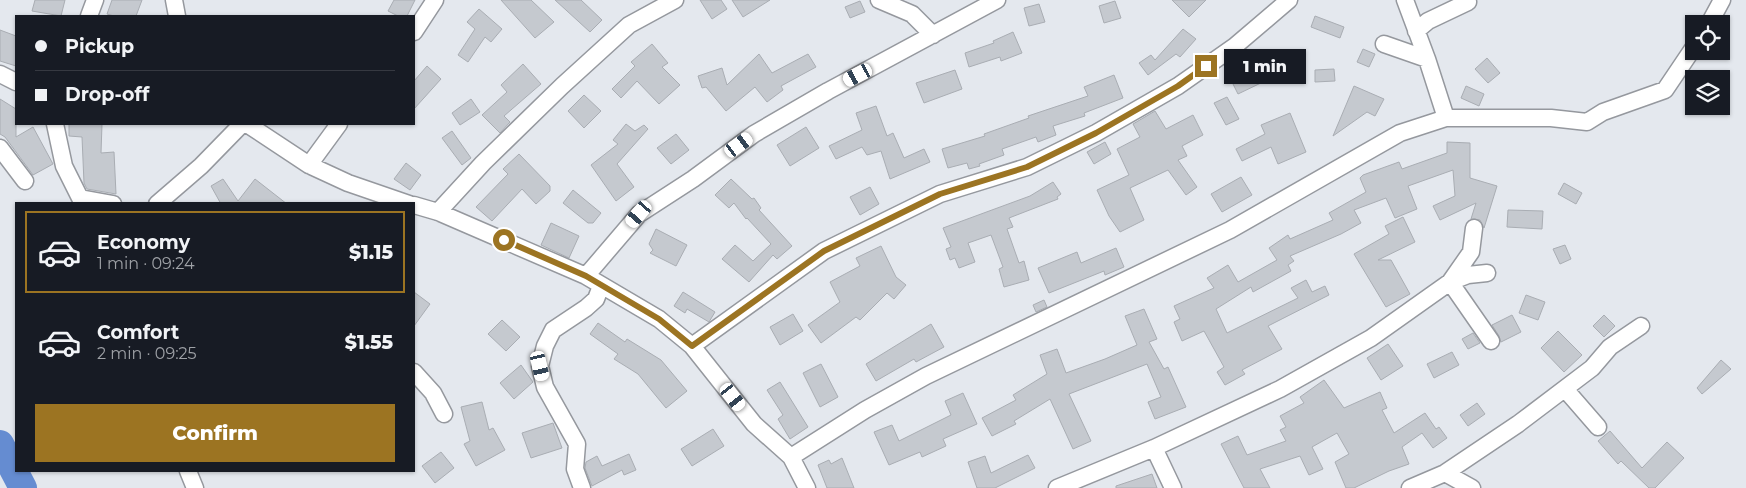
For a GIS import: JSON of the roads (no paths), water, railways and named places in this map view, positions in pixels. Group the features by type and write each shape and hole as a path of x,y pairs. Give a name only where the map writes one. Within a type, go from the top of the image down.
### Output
{"street":[{"path":"89,15 95,0"},
{"path":"174,0 177,15"},
{"path":"415,30 435,0"},
{"path":"438,212 483,163 562,86 629,25 675,0"},
{"path":"879,0 912,14 933,35"},
{"path":"586,276 639,214 693,179 754,134 828,91 997,0"},
{"path":"692,346 824,251 940,194 1027,167 1096,133 1178,86 1234,46 1289,0"},
{"path":"1404,0 1427,59 1446,118"},
{"path":"1714,15 1722,0"},
{"path":"1416,31 1428,21 1468,2"},
{"path":"1384,44 1427,59"},
{"path":"791,457 865,410 926,376 1230,230 1400,133 1446,118 1551,118 1587,122 1602,112 1665,90 1685,60"},
{"path":"0,74 15,82"},
{"path":"55,125 64,166 80,198 102,202"},
{"path":"159,202 201,166 241,125"},
{"path":"249,125 309,165 381,200 395,202"},
{"path":"309,165 338,125"},
{"path":"0,148 24,181"},
{"path":"415,205 438,212 586,276 659,319 692,346 754,424 791,457 807,488"},
{"path":"1450,282 1471,252 1474,228"},
{"path":"1057,488 1154,448 1328,364 1371,338 1450,282 1468,275 1487,273"},
{"path":"1450,282 1491,341"},
{"path":"582,488 575,469 577,444 545,387 540,366 545,346 553,330 596,299 601,286"},
{"path":"1410,488 1444,473 1565,389 1592,368 1610,347 1641,326"},
{"path":"415,373 433,393 444,414"},
{"path":"1565,389 1598,427"},
{"path":"1154,448 1173,488"},
{"path":"188,472 195,488"},
{"path":"1444,473 1472,488"}],"waterway":[{"path":"0,444 23,488"}]}
